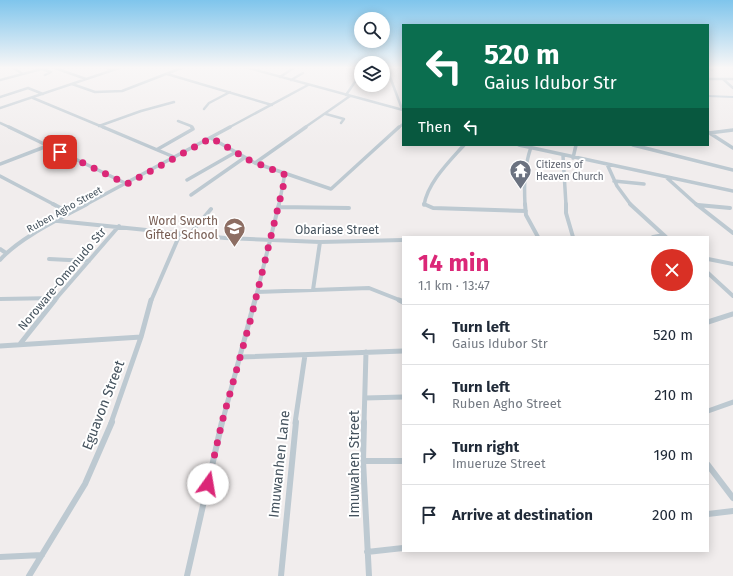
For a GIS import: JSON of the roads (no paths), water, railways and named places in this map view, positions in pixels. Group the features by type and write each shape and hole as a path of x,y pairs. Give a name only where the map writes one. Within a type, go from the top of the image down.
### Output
{"street":[{"path":"0,97 10,94"},
{"path":"0,108 43,94"},
{"path":"204,109 209,103 226,94"},
{"path":"236,94 272,105"},
{"name":"Ruben Agho Street","path":"0,260 6,253 70,213 127,184 292,94"},
{"path":"342,94 402,110"},
{"path":"398,94 402,106"},
{"path":"255,163 350,96"},
{"path":"709,96 733,97"},
{"path":"33,98 158,149 174,157"},
{"path":"99,126 141,111 174,102"},
{"path":"326,114 344,119 340,123"},
{"path":"158,149 193,129 191,126 178,121"},
{"path":"0,123 127,184"},
{"path":"211,138 255,163 328,189 333,188 402,125"},
{"path":"709,132 733,130"},
{"path":"709,133 733,148"},
{"path":"709,137 715,137"},
{"path":"0,164 47,146"},
{"path":"463,146 430,189 424,200 424,206 433,208 526,211"},
{"path":"573,158 576,146"},
{"path":"638,146 733,170"},
{"path":"537,236 532,228 526,211 524,175 526,162 531,147 563,156 733,191"},
{"path":"187,180 236,152"},
{"path":"563,156 566,213 572,236"},
{"path":"192,195 244,158"},
{"path":"607,164 614,181 628,203 665,236"},
{"path":"187,576 222,422 241,358 285,179 284,174"},
{"path":"0,176 70,213"},
{"path":"667,177 698,205 733,233"},
{"path":"614,181 644,184"},
{"path":"698,205 730,208"},
{"path":"278,207 349,208"},
{"path":"188,235 211,209"},
{"name":"Obariase Street","path":"58,221 119,226 188,235 320,242 402,240"},
{"name":"Noroware-Omonudo Str","path":"20,344 57,298 119,226"},
{"name":"Eguavon Street","path":"29,576 84,484 114,417 141,337 151,301 180,234"},
{"path":"313,290 320,242"},
{"path":"0,249 6,253"},
{"path":"49,259 89,261"},
{"path":"709,259 733,264"},
{"path":"709,274 733,296"},
{"path":"257,292 369,288 402,302"},
{"path":"0,299 57,298"},
{"path":"709,322 733,314"},
{"path":"0,346 141,337"},
{"path":"241,358 402,351"},
{"name":"Imuwahen Street","path":"366,352 363,461 369,576"},
{"name":"Imuwanhen Lane","path":"281,576 292,448 305,355"},
{"path":"365,398 402,397"},
{"path":"709,411 733,402"},
{"path":"363,461 402,461"},
{"path":"709,466 733,498"},
{"path":"709,514 733,511"},
{"path":"368,552 402,548"},
{"path":"0,557 42,555"}],"place":[{"name":"Citizens of Heaven Church","path":"520,190"},
{"name":"Word Sworth Gifted School","path":"234,248"}]}
